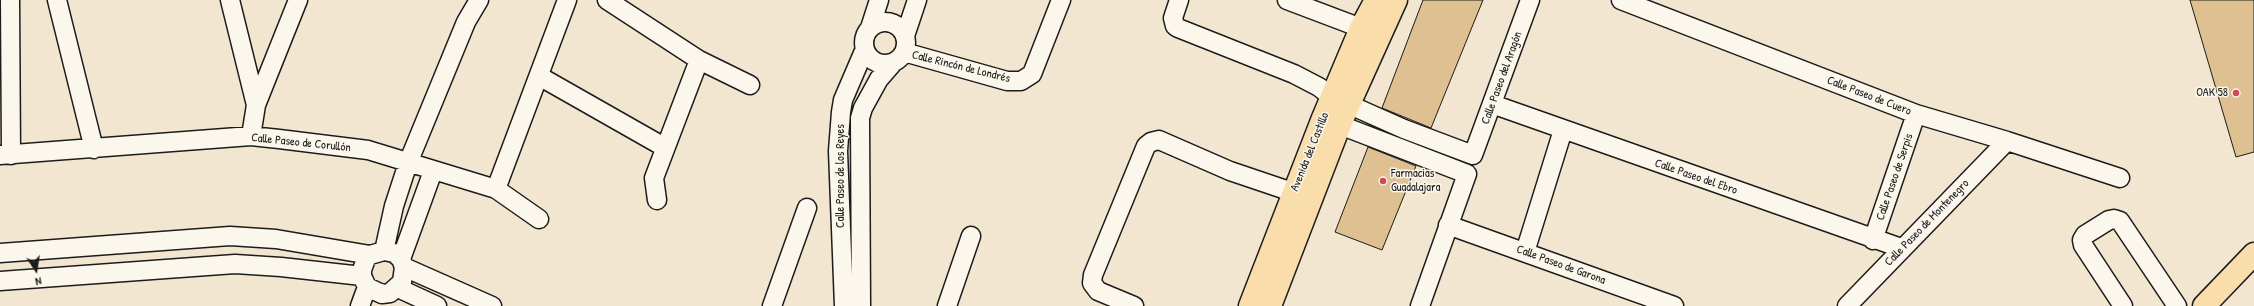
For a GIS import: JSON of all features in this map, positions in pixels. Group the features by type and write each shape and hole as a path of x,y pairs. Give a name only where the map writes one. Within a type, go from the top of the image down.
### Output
{"main road":[{"name":"Avenida del Castillo","path":"1340,101 1361,28 1376,0"},
{"name":"Avenida del Castillo","path":"1250,306 1302,196 1340,101 1396,0"},
{"name":"Avenida del Castillo","path":"1270,306 1302,196"},
{"path":"2204,306 2254,254"}],"street":[{"path":"5,155 10,0"},
{"path":"57,0 94,149"},
{"path":"230,0 256,105"},
{"path":"250,136 256,105 298,0"},
{"path":"360,306 365,281 363,264 377,253 408,163 466,22 479,0"},
{"path":"496,189 567,0"},
{"path":"606,0 699,60 750,84"},
{"path":"870,28 879,0"},
{"path":"900,51 894,24 886,22 877,23 865,34 864,51 869,58 876,63 884,65 900,51 917,0"},
{"name":"Calle Rincón de Londrés","path":"900,51 1008,81 1021,81 1032,74 1061,0"},
{"path":"1179,0 1173,18 1175,26 1178,28 1294,74 1319,87 1340,101 1446,145 1439,163"},
{"path":"1286,0 1361,28"},
{"name":"Calle Paseo del Aragón","path":"1446,145 1473,155 1530,0"},
{"name":"Calle Paseo de Cuero","path":"1621,0 1916,114 2007,141 2120,178"},
{"name":"Calle Paseo de los Reyes","path":"844,306 838,152 841,112 843,100 864,51"},
{"name":"Calle Paseo de los Reyes","path":"861,306 860,118 862,108 879,79 900,51"},
{"path":"657,200 654,178 664,147 699,60"},
{"path":"539,76 664,147"},
{"name":"Calle Paseo del Ebro","path":"1492,104 1873,240 1901,248"},
{"name":"Calle Paseo de Serpis","path":"1873,240 1916,114"},
{"path":"1331,121 1467,174 1420,306"},
{"path":"1525,252 1563,130"},
{"name":"Calle Paseo de Corullón","path":"5,155 250,136 368,150 433,172 496,189 539,219"},
{"path":"1134,306 1098,291 1092,283 1093,275 1143,154 1151,142 1160,140 1264,183 1302,196"},
{"name":"Calle Paseo de Montenegro","path":"1848,306 1901,248 2007,141"},
{"path":"391,296 405,275 403,263 433,172"},
{"path":"772,306 807,208"},
{"path":"2123,306 2083,245 2082,240 2085,235 2109,220 2114,219 2120,221 2177,306"},
{"name":"Calle Paseo de Garona","path":"1448,225 1674,306"},
{"path":"0,253 230,236 276,239 377,253 394,253 403,263 492,306"},
{"path":"947,306 971,236"},
{"path":"0,281 234,264 281,267 365,281 382,294 437,306"}],"building":[{"path":"1423,0 1483,0 1431,128 1382,108"},
{"name":"OAK 58","path":"2190,0 2254,0 2254,152 2236,157"},
{"name":"Farmacias Guadalajara","path":"1368,147 1416,166 1382,250 1335,232"}],"place":[{"name":"OAK 58","path":"2236,93"},
{"name":"Farmacias Guadalajara","path":"1383,181"}]}
